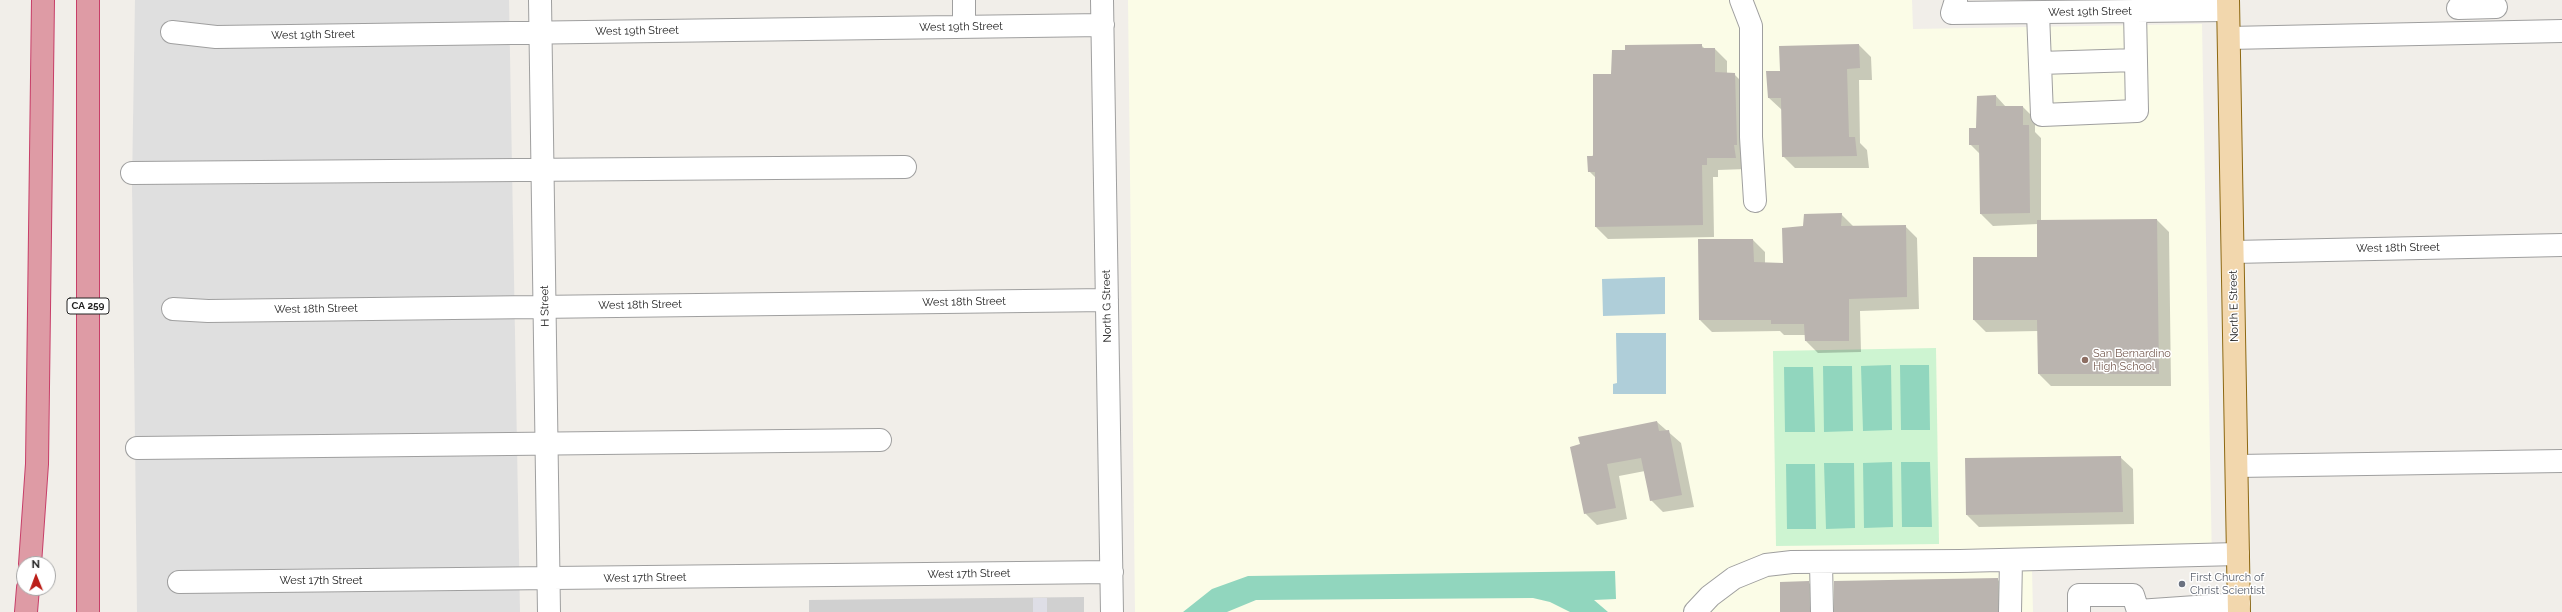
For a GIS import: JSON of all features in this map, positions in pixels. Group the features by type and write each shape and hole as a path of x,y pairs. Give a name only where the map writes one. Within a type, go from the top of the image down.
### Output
{"highway":[{"path":"31,556 37,464 43,0"},
{"name":"CA 259","path":"88,0 88,612"},
{"path":"26,612 27,596"}],"main road":[{"name":"North E Street","path":"2228,5 2239,608"}],"street":[{"name":"H Street","path":"540,0 549,612"},
{"path":"964,0 964,27"},
{"name":"North G Street","path":"1102,0 1112,612"},
{"path":"1741,0 1751,26 1751,137 1755,201"},
{"path":"2458,33 2458,4 2496,4 2497,32"},
{"name":"West 19th Street","path":"1954,7 2135,11 2228,5"},
{"path":"2050,8 2040,63 2042,115 2137,111 2135,11"},
{"name":"West 19th Street","path":"172,32 216,37 1103,25"},
{"path":"2229,38 2562,31"},
{"path":"2040,63 2136,60"},
{"path":"132,173 905,167"},
{"name":"West 18th Street","path":"2233,252 2562,245"},
{"name":"West 18th Street","path":"172,309 208,311 1107,300"},
{"path":"136,448 880,440"},
{"path":"2237,466 2562,461"},
{"path":"1695,612 1710,596 1734,578 1766,565 1821,562 2011,560 2238,554"},
{"path":"2010,612 2011,560"},
{"path":"1821,562 1822,612"},
{"name":"West 17th Street","path":"179,582 1112,572"},
{"path":"2079,612 2079,595 2133,595 2138,611 2239,608"}],"shaded area":[{"path":"135,0 509,0 520,612 137,612 132,184"},
{"name":"San Bernardino High School","path":"1128,0 1912,0 1913,29 2202,24 2212,564 2032,569 2033,612 1135,612"},
{"path":"1084,597 1084,612 809,612 809,600"},
{"path":"1033,598 1047,598 1047,612 1033,612"}],"green space":[{"path":"1936,348 1939,544 1776,546 1773,351"},
{"path":"1891,365 1892,430 1863,431 1861,366"},
{"path":"1900,365 1929,365 1930,430 1901,430"},
{"path":"1823,366 1852,366 1853,431 1824,432"},
{"path":"1784,367 1813,367 1815,432 1785,432"},
{"path":"1892,462 1893,527 1864,528 1863,463"},
{"path":"1901,462 1930,462 1932,527 1902,527"},
{"path":"1824,463 1854,463 1855,528 1826,529"},
{"path":"1786,464 1815,464 1816,529 1787,529"},
{"path":"1615,571 1616,599 1594,600 1608,612 1570,612 1550,602 1533,598 1256,600 1227,612 1183,612 1212,589 1248,576"}],"water":[{"path":"1665,277 1665,314 1603,316 1602,279"},
{"path":"1616,333 1666,333 1666,394 1613,394 1613,384 1617,383"}],"building":[{"path":"1702,44 1702,48 1715,48 1715,72 1735,73 1737,145 1734,145 1736,158 1707,158 1707,165 1702,165 1703,225 1595,227 1595,172 1588,172 1587,156 1593,156 1593,74 1611,74 1612,50 1625,50 1625,45"},
{"path":"1859,44 1860,68 1847,69 1849,137 1855,137 1857,156 1782,157 1781,98 1768,98 1766,71 1780,71 1779,46"},
{"path":"1996,95 1996,106 2023,106 2023,125 2029,125 2030,213 1980,214 1979,145 1969,145 1969,128 1976,128 1977,96"},
{"path":"1842,213 1841,226 1906,225 1907,297 1849,299 1849,341 1805,341 1804,324 1771,324 1771,320 1699,320 1698,239 1753,239 1754,262 1783,263 1782,228 1803,226 1804,214"},
{"path":"2157,219 2159,374 2038,374 2037,320 1973,320 1973,257 2037,257 2037,220"},
{"path":"1657,421 1659,431 1669,430 1682,495 1650,501 1641,458 1607,464 1616,508 1584,514 1570,447 1580,444 1578,437"},
{"path":"2121,456 2123,512 1966,515 1965,458"},
{"path":"1998,578 1998,612 1834,612 1834,581"},
{"path":"1809,581 1810,612 1780,612 1780,582"}],"place":[{"name":"San Bernardino High School","path":"2085,360"},
{"name":"First Church of Christ Scientist","path":"2182,584"}]}
